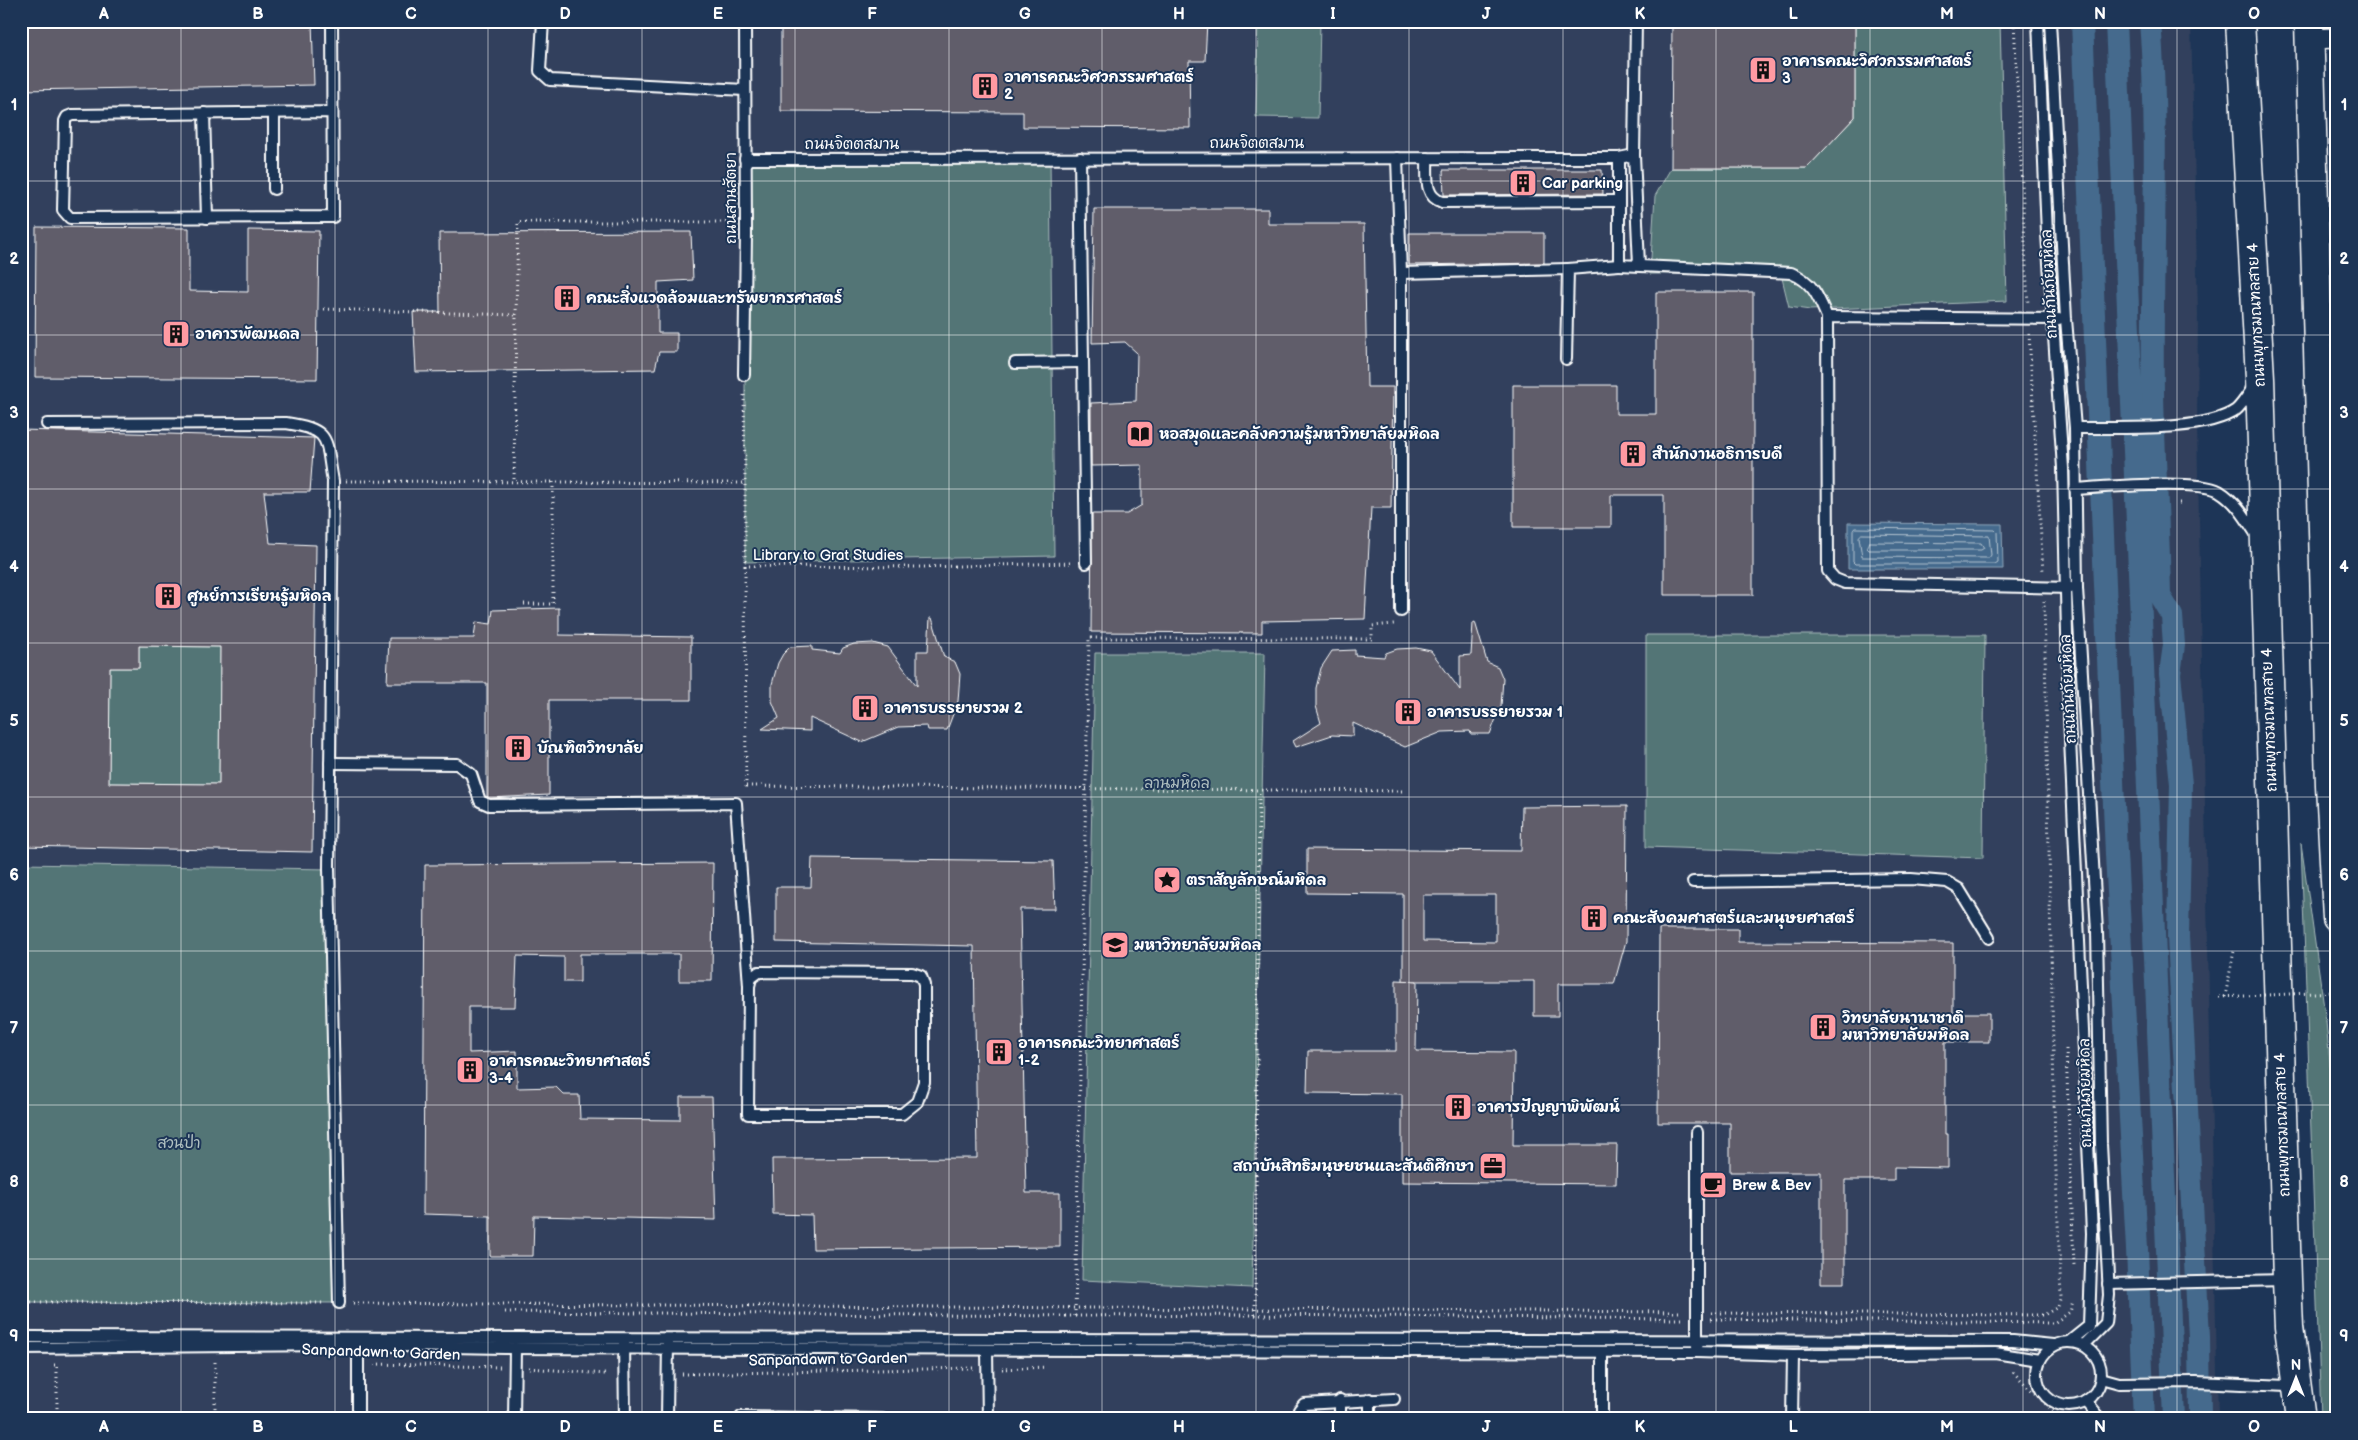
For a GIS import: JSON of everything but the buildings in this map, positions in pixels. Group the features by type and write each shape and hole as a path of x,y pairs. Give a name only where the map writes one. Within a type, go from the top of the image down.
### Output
{"main road":[{"name":"ถนนพุทธมณฑลสาย 4","path":"2240,21 2260,378 2263,544 2287,1280 2296,1418"},
{"path":"2309,30 2337,918"},
{"path":"2289,1326 2286,1386 2296,1418"}],"street":[{"path":"2309,30 2337,38"}],"lane":[{"path":"332,21 333,217 70,218 63,210 67,117 72,115 332,112"},
{"path":"543,21 540,71 550,80 745,90"},
{"name":"ถนนสานสัตยา","path":"744,375 746,222 745,21"},
{"path":"1636,21 1634,155 1640,265"},
{"name":"ถนนกันภัยมหิดล","path":"2038,21 2053,319 2063,468 2068,716 2092,1233 2089,1326 2068,1342"},
{"name":"ถนนกันภัยมหิดล","path":"2050,21 2066,319 2075,428 2078,588 2097,931 2101,1144 2108,1284 2106,1323 2084,1345"},
{"path":"274,112 274,189"},
{"path":"204,113 207,218"},
{"name":"ถนนจิตตสมาน","path":"745,159 1619,158 1634,155"},
{"path":"1080,158 1086,563"},
{"path":"1397,158 1401,273 1397,613"},
{"path":"1427,158 1428,191 1434,199 1442,202 1619,200"},
{"path":"1619,158 1619,265"},
{"path":"1401,273 1568,269 1640,265 1791,273 1805,279 1816,294 1827,317 1828,571 1835,579 1845,583 2078,588"},
{"path":"1566,359 1568,269"},
{"path":"1827,317 2066,319"},
{"path":"1015,363 1083,362"},
{"path":"2075,428 2197,425 2221,418 2237,409 2260,378"},
{"path":"47,424 286,423 318,430 325,439 333,481 329,878 339,1303"},
{"path":"2075,489 2198,484 2218,491 2236,505 2263,544"},
{"path":"330,763 409,762 457,764 471,774 480,801 489,805 736,804 749,986 748,1114 902,1114 917,1102 924,1082 924,985 921,976 912,973 759,972 751,978 749,986"},
{"path":"1693,882 1911,879 1947,882 1959,889 1989,938"},
{"path":"1697,1132 1697,1352"},
{"path":"2108,1284 2287,1280"},
{"path":"21,1337 624,1343 1697,1340 2013,1341 2053,1345 2068,1342 2084,1345 2093,1352 2099,1362 2101,1378 2095,1394 2086,1402 2076,1406 2066,1406 2046,1398 2036,1380 2039,1360 2045,1351 2053,1345"},
{"path":"21,1348 358,1345 514,1348 624,1343"},
{"path":"624,1343 625,1419"},
{"path":"668,1343 987,1350 1697,1352 1793,1355 1995,1353 2039,1360"},
{"path":"667,1419 668,1343"},
{"path":"358,1345 358,1419"},
{"path":"514,1348 514,1419"},
{"path":"987,1350 988,1419"},
{"path":"1602,1352 1602,1419"},
{"path":"1792,1419 1793,1355"},
{"path":"2101,1378 2119,1383 2196,1382 2286,1386"},
{"path":"1370,1399 1370,1419"},
{"path":"1299,1419 1299,1410 1304,1404 1340,1400 1394,1399"},
{"path":"1340,1400 1340,1419"},
{"path":"2086,1402 2101,1419"},
{"path":"741,1417 882,1419"}],"path":[{"path":"505,1312 1075,1316 2044,1315 2058,1307 2061,1297 2055,1127 2044,588 2014,21"},
{"path":"514,482 518,222 746,222"},
{"path":"324,309 516,315"},
{"name":"Library to Grat Studies","path":"744,375 745,566 922,567 1086,563"},
{"path":"333,481 744,483"},
{"path":"524,604 553,604 553,482"},
{"path":"2178,503 2184,503"},
{"path":"745,566 746,786 1403,791"},
{"path":"1075,1316 1089,638 1372,639 1372,626 1394,625 1397,613"},
{"path":"1255,1315 1259,790"},
{"path":"2225,997 2234,950"},
{"path":"2220,997 2337,992"},
{"path":"2066,1048 2074,1274"},
{"path":"666,1306 1255,1310 2054,1323 2070,1312 2075,1293"},
{"path":"215,1419 215,1360 222,1360"},
{"name":"Sanpandawn to Garden","path":"359,1363 514,1367 605,1374"},
{"path":"47,1365 57,1365 57,1419"},
{"name":"Sanpandawn to Garden","path":"681,1374 976,1368"}],"shaded area":[{"name":"มหาวิทยาลัยมหิดล","path":"21,21 2191,21 2198,314 2197,425 2218,1419 21,1419"}],"green space":[{"path":"1258,21 1320,21 1318,118 1256,117"},
{"path":"2000,21 2007,301 1810,310 1789,307 1781,274 1650,274 1655,196 1671,168 1807,168 1855,117 1855,22"},
{"path":"1050,158 1054,556 745,562 745,159"},
{"path":"1646,635 1985,635 1983,858 1646,847"},
{"path":"139,646 220,647 219,784 109,783 110,668 139,668"},
{"name":"ลานมหิดล","path":"1095,653 1265,653 1252,1288 1082,1280"},
{"path":"2301,843 2326,1022 2337,1133 2337,1419 2321,1419"},
{"name":"สวนป่า","path":"21,864 329,869 339,1303 21,1302"}],"water":[{"path":"1848,523 2002,524 2003,569 1848,569"}],"waterway":[{"path":"2082,21 2116,854 2144,1419"},
{"path":"2116,21 2174,1419"},
{"path":"2150,21 2154,113 2154,443 2160,596 2172,616 2174,645 2170,674 2181,784 2178,937 2199,1337 2200,1419"}],"place":[{"name":"อาคารคณะวิศวกรรมศาสตร์ 3","path":"1763,70"},
{"name":"อาคารคณะวิศวกรรมศาสตร์ 2","path":"985,86"},
{"name":"Car parking","path":"1523,183"},
{"name":"คณะสิ่งแวดล้อมและทรัพยากรศาสตร์","path":"567,298"},
{"name":"อาคารพัฒนดล","path":"176,334"},
{"name":"หอสมุดและคลังความรู้มหาวิทยาลัยมหิดล","path":"1140,434"},
{"name":"สำนักงานอธิการบดี","path":"1633,454"},
{"name":"ศูนย์การเรียนรู้มหิดล","path":"168,596"},
{"name":"อาคารบรรยายรวม 2","path":"865,708"},
{"name":"อาคารบรรยายรวม 1","path":"1408,712"},
{"name":"บัณฑิตวิทยาลัย","path":"518,748"},
{"name":"ตราสัญลักษณ์มหิดล","path":"1167,880"},
{"name":"คณะสังคมศาสตร์และมนุษยศาสตร์","path":"1594,918"},
{"name":"มหาวิทยาลัยมหิดล","path":"1115,945"},
{"name":"วิทยาลัยนานาชาติ มหาวิทยาลัยมหิดล","path":"1823,1027"},
{"name":"อาคารคณะวิทยาศาสตร์ 1-2","path":"999,1052"},
{"name":"อาคารคณะวิทยาศาสตร์ 3-4","path":"470,1070"},
{"name":"อาคารปัญญาพิพัฒน์","path":"1458,1107"},
{"name":"สถาบันสิทธิมนุษยชนและสันติศึกษา","path":"1493,1166"},
{"name":"Brew & Bev","path":"1713,1185"}]}
